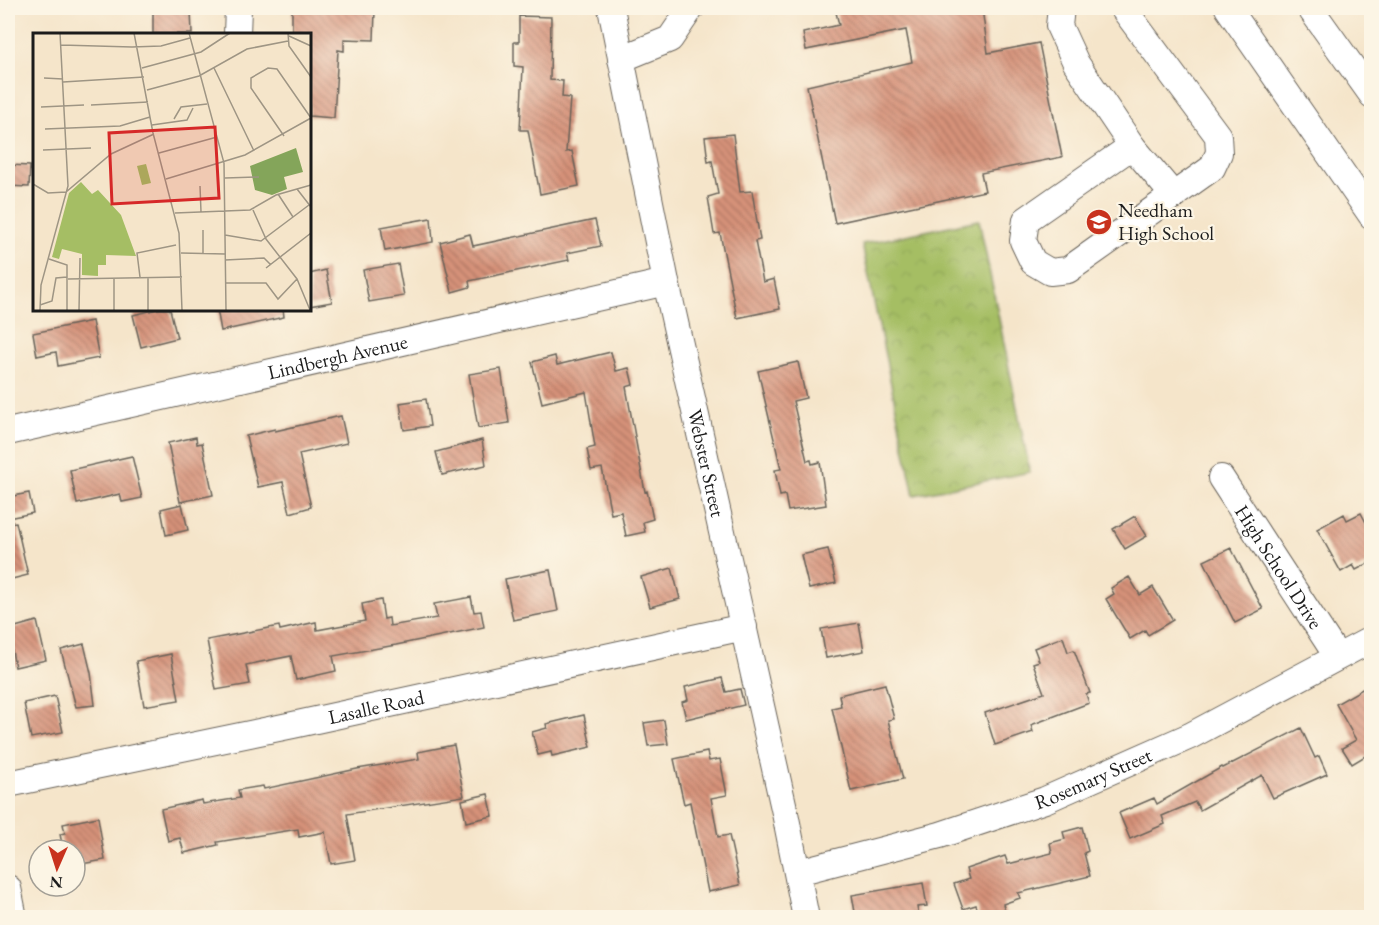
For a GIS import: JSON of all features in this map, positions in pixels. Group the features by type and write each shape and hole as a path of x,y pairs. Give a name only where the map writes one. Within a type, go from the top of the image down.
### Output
{"street":[{"path":"237,33 238,8"},
{"name":"Webster Street","path":"611,8 666,282 798,872 806,918"},
{"path":"621,59 670,39 691,8"},
{"path":"1061,8 1059,26 1076,63 1132,146 1174,196"},
{"path":"1123,8 1218,136 1219,153 1212,168 1068,270 1050,272 1033,262 1023,242 1026,220 1132,146"},
{"path":"1228,8 1371,216"},
{"path":"1310,8 1371,95"},
{"name":"Lindbergh Avenue","path":"8,432 666,282"},
{"name":"High School Drive","path":"1221,478 1337,656"},
{"name":"Lasalle Road","path":"8,784 744,627"},
{"name":"Rosemary Street","path":"798,872 940,835 1045,800 1190,736 1371,639"},
{"path":"8,888 14,918"}],"green space":[{"path":"979,220 1030,472 914,495 862,244"}],"building":[{"path":"292,8 375,10 374,40 344,39 344,51 338,50 334,118 310,116 310,33 292,33"},
{"path":"835,8 982,8 988,53 1039,43 1062,157 981,173 985,191 835,223 807,86 912,62 906,30 806,50 803,33 839,25"},
{"path":"191,11 192,33 153,33 153,12"},
{"path":"519,16 551,17 550,80 563,81 562,97 570,98 566,152 572,151 579,186 540,194 528,130 520,130 523,67 514,66 514,42 519,42"},
{"path":"733,134 740,192 752,191 760,240 755,241 763,282 774,279 780,309 737,318 720,233 714,234 708,197 718,194 712,161 708,162 705,137"},
{"path":"8,165 30,166 29,187 8,186"},
{"path":"431,218 433,242 385,251 381,227"},
{"path":"595,220 601,246 567,253 569,260 469,281 470,287 452,292 440,242 470,234 473,246"},
{"path":"398,264 404,296 369,302 363,270"},
{"path":"326,270 332,302 310,306 310,274"},
{"path":"154,310 170,310 177,338 141,347 133,315"},
{"path":"217,310 283,310 284,317 221,331"},
{"path":"92,321 99,358 58,366 56,352 37,356 33,333"},
{"path":"611,352 616,371 629,368 633,385 626,387 645,492 647,491 653,519 643,522 645,532 626,536 621,512 611,514 602,468 591,470 587,449 595,447 586,392 542,403 532,362 555,356 557,365"},
{"path":"798,362 806,398 793,401 807,461 811,460 812,464 820,462 826,505 788,511 785,495 780,496 775,470 781,469 758,371"},
{"path":"501,369 509,423 478,428 469,374"},
{"path":"426,399 430,426 404,430 400,403"},
{"path":"341,416 347,443 299,454 311,507 290,513 283,482 258,487 246,436"},
{"path":"196,437 197,444 202,443 213,495 180,502 168,443"},
{"path":"482,440 486,465 442,475 436,452"},
{"path":"132,456 142,498 122,502 120,494 77,504 70,470"},
{"path":"29,493 33,513 8,518 8,497"},
{"path":"182,504 188,530 166,535 161,509"},
{"path":"1361,513 1371,532 1371,562 1356,570 1353,565 1341,572 1317,529 1344,514 1347,520"},
{"path":"1135,516 1147,536 1125,549 1113,529"},
{"path":"16,522 28,575 8,580 8,523"},
{"path":"1231,548 1263,609 1235,623 1204,561"},
{"path":"828,549 836,583 809,589 801,555"},
{"path":"672,568 680,599 650,607 641,577"},
{"path":"550,570 558,611 513,620 505,579"},
{"path":"1129,577 1140,595 1153,587 1173,620 1148,635 1145,630 1130,639 1106,599 1114,594 1111,588"},
{"path":"471,597 474,612 481,611 484,627 333,656 336,671 296,680 291,656 246,665 250,684 216,690 207,640 279,626 280,630 316,622 317,630 365,621 362,604 381,600 384,619 389,618 390,626 437,618 434,604"},
{"path":"37,621 46,660 15,667 8,629"},
{"path":"859,623 864,651 826,658 821,629"},
{"path":"1063,637 1068,652 1074,650 1090,693 1086,694 1089,703 1031,725 1033,732 995,745 985,713 1044,693 1033,663 1039,661 1034,648"},
{"path":"84,644 95,705 76,707 61,650"},
{"path":"171,654 179,700 144,706 136,661"},
{"path":"722,678 726,692 740,689 744,705 686,719 682,702 688,700 685,687"},
{"path":"885,684 894,719 888,720 903,779 851,791 832,708 841,706 839,695"},
{"path":"1371,684 1371,768 1365,756 1352,764 1342,748 1356,740 1336,704"},
{"path":"55,696 63,732 31,738 24,703"},
{"path":"584,715 591,747 552,756 551,752 538,755 532,732 547,728 546,724"},
{"path":"664,720 668,744 648,746 644,723"},
{"path":"1301,728 1315,758 1319,756 1327,774 1273,798 1262,775 1200,810 1195,802 1162,816 1165,824 1130,839 1119,813 1154,798 1157,804 1222,767"},
{"path":"454,745 464,796 347,814 355,860 331,864 325,832 299,837 298,829 217,842 218,845 184,853 180,838 168,841 161,809 202,800 203,804 240,798 238,790 263,786 264,789 357,769 419,759 418,752"},
{"path":"707,752 709,761 720,759 727,795 711,798 718,837 729,835 740,885 708,892 690,802 684,804 674,759"},
{"path":"488,794 493,816 466,822 462,800"},
{"path":"98,817 105,860 87,863 87,838 61,838 60,834 65,833 63,824"},
{"path":"1082,827 1088,851 1084,853 1090,876 1018,893 1020,898 1003,904 1007,918 980,918 976,905 963,909 954,884 969,879 966,869 1005,856 1008,864 1052,853 1050,843 1065,839 1063,832"},
{"path":"923,883 927,906 917,907 919,918 856,918 852,895"}],"place":[{"name":"Needham High School","path":"1099,222"}]}
